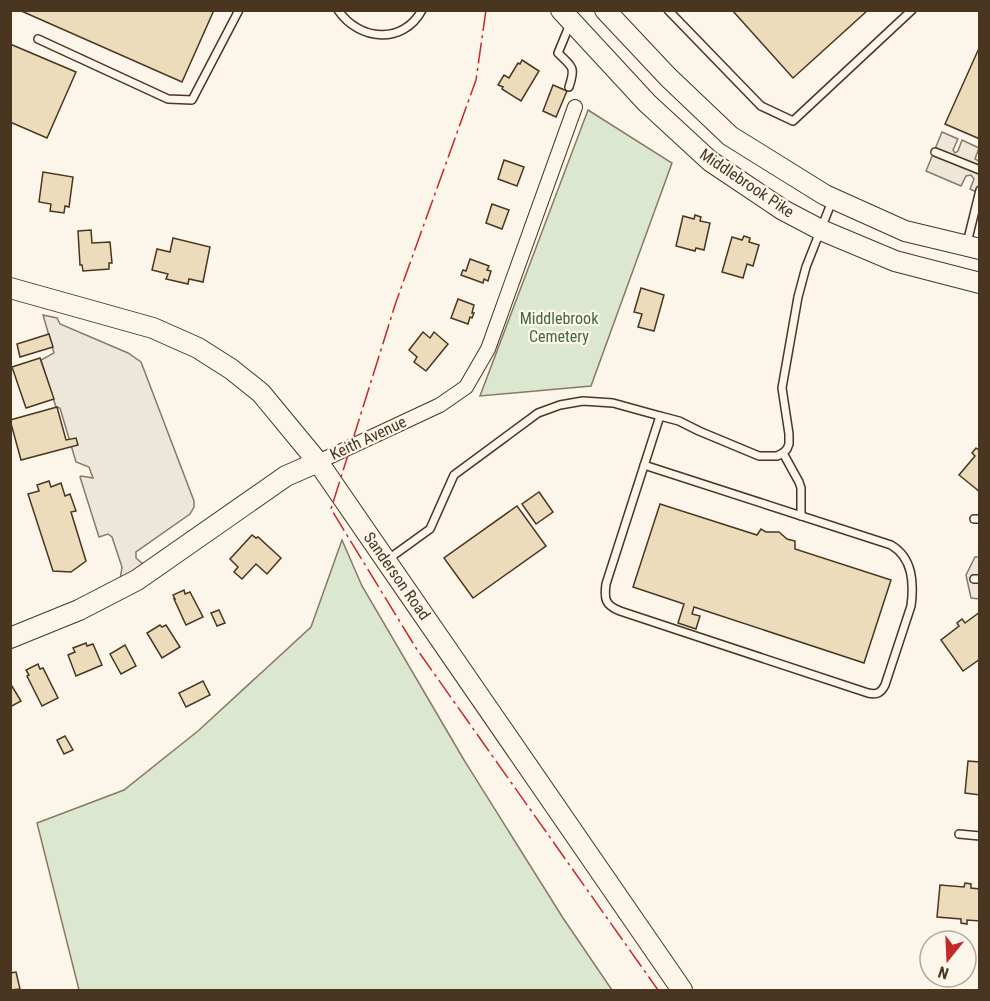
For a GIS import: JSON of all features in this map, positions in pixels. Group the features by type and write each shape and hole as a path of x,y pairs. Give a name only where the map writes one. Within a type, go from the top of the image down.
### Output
{"street":[{"name":"Middlebrook Pike","path":"604,10 668,77 730,136 833,199 904,231 973,248"},
{"name":"Middlebrook Pike","path":"566,16 647,103 710,161 783,210 821,230 895,261 980,283"},
{"name":"Keith Avenue","path":"10,638 79,610 137,580 286,476 440,405 466,387 489,349 575,107"},
{"name":"Sanderson Road","path":"10,288 153,328 198,348 231,369 261,393 318,462 682,990"}],"lane":[{"path":"38,39 168,99 192,100 239,10"},
{"path":"338,10 345,20 358,29 379,35 398,33 417,21 422,10"},
{"path":"668,10 761,106 793,121 912,10"},
{"path":"566,16 558,53 574,72 569,87"},
{"path":"935,152 980,170"},
{"path":"973,248 980,190"},
{"path":"387,560 430,529 454,475 538,413 560,405 583,401 613,404 679,421 759,456 777,456 783,453 789,444 782,388 798,297 806,267 833,199"},
{"path":"644,465 899,549 909,565 912,588 911,606 882,692 868,693 612,608 607,603 604,594 606,584 644,465 660,416"},
{"path":"783,453 801,488 801,516"},
{"path":"959,834 980,836"}],"green space":[{"name":"Middlebrook Cemetery","path":"588,110 672,163 591,386 480,396"},
{"path":"342,540 362,586 464,760 563,918 612,990 79,990 37,823 124,790 198,731 311,627"}],"shaded area":[{"path":"942,132 958,139 953,150 955,153 962,140 979,148 975,159 979,161 979,193 970,189 974,179 971,175 966,176 961,186 926,171"},
{"path":"43,315 57,318 60,324 128,353 141,362 194,501 190,514 136,552 136,558 144,565 120,580 122,567 112,537 108,534 99,537 80,477 93,478 89,467 76,462 60,408 56,407 41,360 54,353"},
{"path":"975,557 979,557 979,599 971,598 966,575"}],"building":[{"path":"19,10 214,10 182,82"},
{"path":"732,10 868,10 793,78"},
{"path":"10,44 76,72 47,138 10,122"},
{"path":"980,46 980,139 945,124"},
{"path":"522,60 539,71 521,101 498,85 504,75 509,78"},
{"path":"553,85 567,91 556,117 543,111"},
{"path":"504,160 524,167 517,186 498,179"},
{"path":"43,172 73,177 69,207 65,206 64,213 50,211 51,204 39,202"},
{"path":"492,204 509,210 502,229 486,223"},
{"path":"695,215 701,217 700,221 710,223 704,250 696,248 695,251 676,246 683,216 694,219"},
{"path":"91,230 92,243 110,242 112,263 109,263 109,269 83,271 80,265 78,231"},
{"path":"744,236 750,238 749,242 759,245 753,266 747,264 743,278 722,272 732,237 742,240"},
{"path":"173,238 210,247 203,282 189,279 188,284 166,279 168,274 152,270 157,249 170,252"},
{"path":"470,259 489,266 487,270 491,271 488,281 484,279 483,283 461,275 463,270 466,271"},
{"path":"641,288 664,295 654,331 638,327 642,314 634,312"},
{"path":"458,299 474,305 472,313 474,313 468,324 451,318"},
{"path":"423,332 430,338 434,332 448,344 426,371 414,362 417,357 409,350"},
{"path":"49,334 53,347 20,357 17,344"},
{"path":"40,358 54,399 26,408 12,367"},
{"path":"57,407 66,440 76,438 78,445 21,460 10,420"},
{"path":"976,448 980,451 980,492 959,475 975,456 972,453"},
{"path":"49,481 51,487 61,483 65,496 70,494 76,511 71,512 86,561 71,572 53,571 28,494 39,491 37,485"},
{"path":"539,492 553,512 536,524 522,504"},
{"path":"660,504 757,535 761,529 766,532 779,532 787,539 795,541 795,549 891,580 864,663 694,607 692,614 700,616 696,629 678,623 684,604 633,587"},
{"path":"517,506 546,546 473,598 444,558"},
{"path":"252,535 258,537 281,558 267,574 256,564 242,579 234,572 238,567 230,559"},
{"path":"184,590 185,594 190,592 203,617 186,625 173,595"},
{"path":"219,610 225,623 217,626 211,613"},
{"path":"980,612 980,659 963,671 941,640 959,626 957,623 962,619 965,623"},
{"path":"160,625 162,627 166,625 180,647 162,658 147,633"},
{"path":"86,643 87,646 93,644 102,665 76,676 68,655 75,652 73,648"},
{"path":"125,645 136,666 121,674 110,654"},
{"path":"38,664 40,669 43,668 58,698 42,706 26,670"},
{"path":"203,681 210,695 186,707 179,693"},
{"path":"10,683 21,701 10,707"},
{"path":"65,736 73,750 64,754 57,740"},
{"path":"968,761 980,762 980,795 965,793"},
{"path":"965,883 971,884 971,888 980,889 980,921 967,920 967,924 961,923 961,919 937,917 940,885 964,887"},
{"path":"16,972 20,989 10,990 10,973"}],"power":[{"path":"486,10 476,80 396,302 331,509 416,648 658,990"}]}
